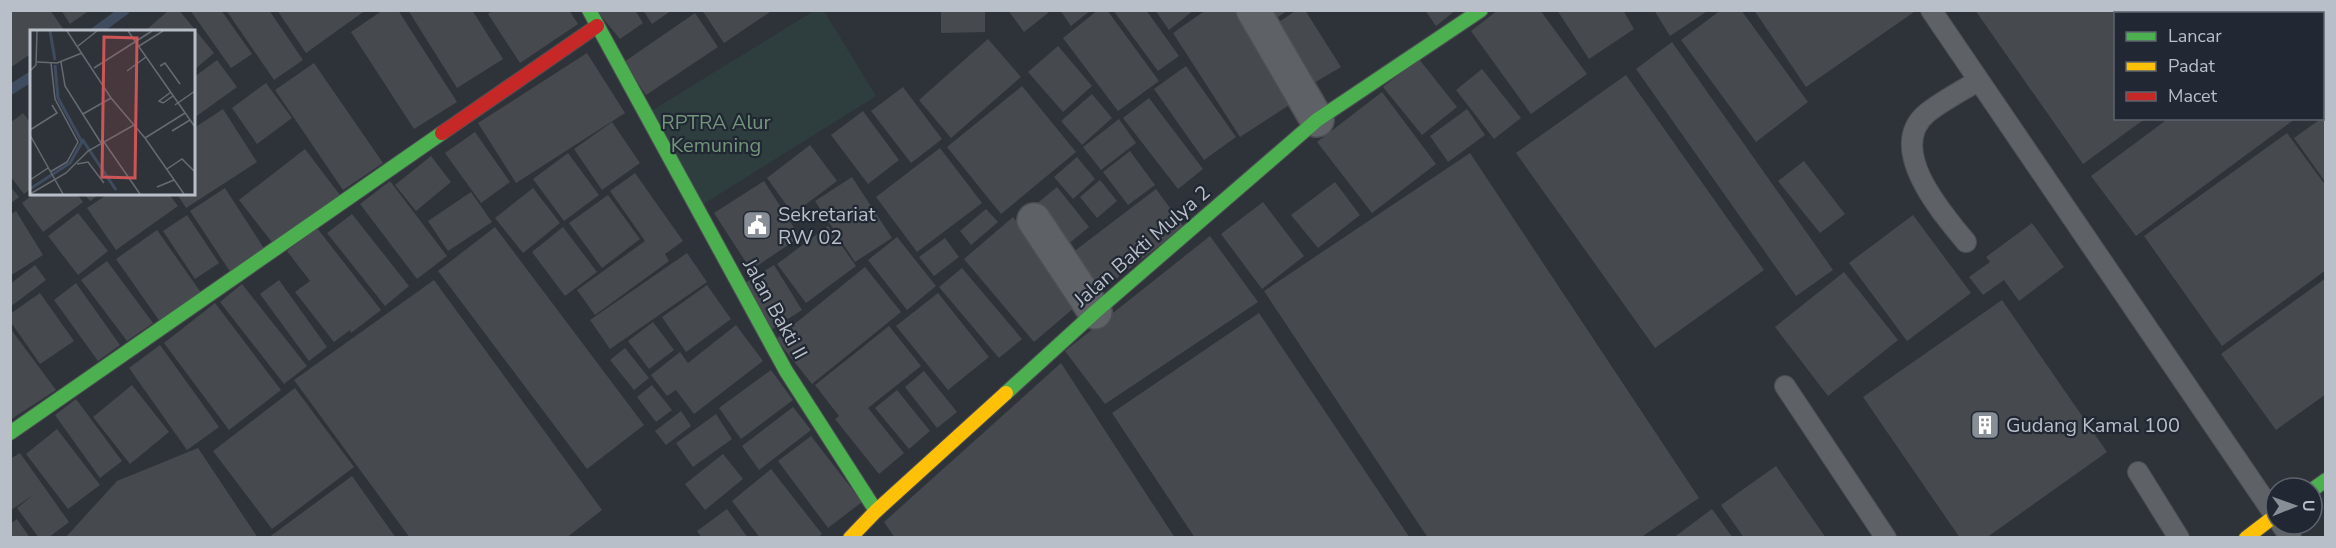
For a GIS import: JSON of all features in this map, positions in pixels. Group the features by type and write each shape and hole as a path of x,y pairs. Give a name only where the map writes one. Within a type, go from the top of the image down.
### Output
{"street":[{"name":"Jalan Bakti II","path":"588,10 786,371 876,511"},
{"path":"1253,10 1317,120"},
{"name":"Jalan Bakti Mulya 2","path":"849,537 1095,312 1317,120 1481,10"},
{"path":"10,433 597,26"},
{"path":"1034,220 1095,312"},
{"path":"2246,537 2264,524"}],"lane":[{"path":"1931,10 2264,498"},
{"path":"1966,242 1935,204 1913,161 1913,134 1925,114 1978,81"},
{"path":"1785,386 1886,537"},
{"path":"2138,472 2179,537"}],"green space":[{"name":"RPTRA Alur Kemuning","path":"814,11 824,11 876,96 697,208 641,117"}],"building":[{"path":"10,10 50,10 64,30 30,30 30,54 10,68"},
{"path":"61,10 90,10 70,24"},
{"path":"169,10 179,10 214,53 195,69 195,30 146,30"},
{"path":"190,10 221,10 252,54 231,68"},
{"path":"226,10 269,10 303,60 274,80"},
{"path":"277,10 366,10 306,53"},
{"path":"383,10 398,10 457,102 414,129 351,32"},
{"path":"408,10 472,10 503,59 457,88"},
{"path":"493,10 569,10 578,24 520,63 488,14"},
{"path":"596,10 635,10 643,23 620,39"},
{"path":"643,10 672,10 652,24"},
{"path":"702,10 773,10 724,43"},
{"path":"941,10 985,10 985,32 941,33"},
{"path":"1008,10 1046,10 1048,13 1024,32"},
{"path":"1060,10 1091,10 1071,26"},
{"path":"1098,10 1107,10 1159,81 1118,111 1063,38"},
{"path":"1113,10 1146,10 1179,56 1158,71"},
{"path":"1155,10 1194,10 1169,30"},
{"path":"1206,10 1239,10 1297,100 1240,137 1173,33"},
{"path":"1268,10 1288,10 1274,20"},
{"path":"1297,10 1305,10 1341,67 1307,87 1271,27"},
{"path":"1425,10 1456,10 1436,26"},
{"path":"1498,10 1540,10 1587,74 1531,114 1471,31"},
{"path":"1557,10 1623,10 1634,29 1589,59"},
{"path":"1654,10 1709,10 1670,36"},
{"path":"1721,10 1741,10 1808,102 1756,142 1681,40"},
{"path":"1754,10 1917,10 1806,87"},
{"path":"1975,10 2149,10 2150,12 2114,12 2114,120 2143,120 2083,164"},
{"path":"2284,10 2326,10 2326,71 2324,72 2324,12 2282,12"},
{"path":"695,13 718,47 646,95 624,62"},
{"path":"988,39 1021,77 951,138 919,100"},
{"path":"1672,42 1833,270 1796,296 1636,69"},
{"path":"1058,46 1092,86 1063,112 1028,72"},
{"path":"587,53 625,113 516,183 478,123"},
{"path":"1419,59 1457,107 1422,135 1383,87"},
{"path":"217,60 237,87 195,117 195,76"},
{"path":"314,63 383,163 343,190 275,90"},
{"path":"1186,66 1236,137 1204,160 1154,89"},
{"path":"1482,69 1521,118 1494,139 1456,90"},
{"path":"1626,75 1764,270 1655,348 1516,153"},
{"path":"266,83 292,118 257,144 232,108"},
{"path":"1022,86 1076,152 1001,214 947,147"},
{"path":"903,87 942,139 911,163 871,111"},
{"path":"1382,92 1436,164 1372,213 1317,142"},
{"path":"1092,94 1112,118 1082,145 1061,121"},
{"path":"1149,98 1203,169 1178,189 1123,118"},
{"path":"223,109 257,162 186,208 178,195 195,195 195,127"},
{"path":"1467,109 1485,135 1448,162 1430,136"},
{"path":"863,111 899,160 868,184 831,135"},
{"path":"23,113 30,122 30,190 24,194 10,176 10,123"},
{"path":"2326,115 2326,183 2294,138 2319,120 2324,120"},
{"path":"1119,119 1136,143 1101,170 1083,147"},
{"path":"2166,120 2293,120 2136,236 2091,176"},
{"path":"612,122 640,163 602,190 574,149"},
{"path":"475,132 510,182 481,203 445,153"},
{"path":"2287,133 2326,186 2326,270 2222,346 2144,236"},
{"path":"810,145 837,181 793,214 767,178"},
{"path":"940,148 982,203 917,252 876,197"},
{"path":"305,149 340,195 275,246 239,200"},
{"path":"1130,151 1155,185 1128,205 1103,172"},
{"path":"568,153 599,195 564,221 533,179"},
{"path":"1470,153 1699,498 1640,538 1428,538 1264,291"},
{"path":"431,156 451,182 416,211 395,185"},
{"path":"1077,157 1095,179 1073,199 1054,177"},
{"path":"1804,161 1845,214 1820,233 1778,181"},
{"path":"635,173 683,241 665,254 669,261 595,315 577,290 645,241 610,191"},
{"path":"852,177 892,238 855,262 815,201"},
{"path":"1100,180 1117,201 1097,218 1080,197"},
{"path":"390,181 447,256 417,279 360,204"},
{"name":"Sekretariat RW 02","path":"764,181 800,237 751,270 714,213"},
{"path":"1335,182 1360,215 1318,248 1291,215"},
{"path":"10,186 19,197 10,204"},
{"path":"1057,187 1089,227 1061,250 1029,210"},
{"path":"225,188 267,253 233,276 190,211"},
{"path":"533,188 560,223 523,253 495,218"},
{"path":"1156,189 1184,227 1092,297 1064,259"},
{"path":"471,192 492,222 448,251 428,221"},
{"path":"33,195 78,195 83,202 43,232 22,203"},
{"path":"85,195 99,195 90,201"},
{"path":"106,195 170,195 178,206 116,250 87,208"},
{"path":"608,195 640,239 602,268 569,223"},
{"path":"1263,202 1304,256 1262,289 1221,234"},
{"path":"986,209 998,222 971,245 960,231"},
{"path":"16,211 43,255 10,276 10,215"},
{"path":"78,213 108,251 78,275 48,236"},
{"path":"352,214 409,286 385,306 327,233"},
{"path":"187,215 219,263 195,279 163,231"},
{"path":"1913,215 1971,293 1907,341 1849,263"},
{"path":"1013,217 1082,301 1034,342 964,259"},
{"path":"2032,223 2064,267 2019,301 2004,280 1983,295 1969,277 1990,262 1986,257"},
{"path":"828,226 856,266 806,303 777,264"},
{"path":"495,227 644,425 587,469 438,271"},
{"path":"563,227 597,272 565,296 532,252"},
{"path":"317,228 381,310 351,333 350,330 334,342 295,292 310,281 287,251"},
{"path":"157,230 202,294 161,323 116,259"},
{"path":"1210,236 1258,302 1105,404 1065,351"},
{"path":"897,237 936,286 907,310 868,260"},
{"path":"945,238 959,257 934,276 919,257"},
{"path":"687,253 707,282 610,349 590,320"},
{"path":"107,261 153,323 127,341 81,280"},
{"path":"35,265 46,280 10,307 10,284"},
{"path":"774,265 802,310 771,330 742,285"},
{"path":"865,267 901,312 812,384 776,339"},
{"path":"962,268 1022,339 999,358 939,287"},
{"path":"1844,272 1898,340 1828,396 1775,327"},
{"path":"2326,278 2326,394 2276,430 2221,354"},
{"path":"279,280 327,347 309,361 260,294"},
{"path":"434,280 602,510 566,538 410,538 294,380"},
{"path":"76,283 120,345 98,361 54,300"},
{"path":"242,284 307,366 284,384 220,302"},
{"path":"707,285 731,319 686,352 662,317"},
{"path":"40,293 74,341 40,364 10,321 10,314"},
{"path":"938,293 989,357 948,390 896,326"},
{"name":"Gudang Kamal 100","path":"2002,300 2107,452 1986,538 1960,538 1863,397"},
{"path":"215,303 281,390 229,430 164,343"},
{"path":"1259,313 1410,538 1195,538 1112,413"},
{"path":"653,322 674,350 649,369 628,341"},
{"path":"736,325 763,361 694,414 676,390 667,396 651,375 680,352 688,363"},
{"path":"889,326 921,366 868,408 904,453 879,474 835,419 839,416 815,385"},
{"path":"10,328 56,390 10,420"},
{"path":"160,345 219,427 187,450 129,368"},
{"path":"625,348 649,378 634,390 610,360"},
{"path":"1061,363 1175,538 895,538 884,522"},
{"path":"771,370 793,400 741,439 719,408"},
{"path":"924,371 957,412 937,428 905,387"},
{"path":"132,385 169,432 130,464 93,417"},
{"path":"652,385 672,410 656,422 637,397"},
{"path":"295,388 354,467 272,529 213,451"},
{"path":"897,390 930,431 909,449 875,408"},
{"path":"76,399 122,461 100,478 55,415"},
{"path":"793,407 811,430 759,470 742,446"},
{"path":"681,411 691,426 666,445 655,431"},
{"path":"716,414 732,439 693,467 676,443"},
{"path":"57,429 100,485 68,509 26,454"},
{"path":"811,436 862,502 828,528 778,461"},
{"path":"198,448 258,538 65,538 117,481"},
{"path":"20,453 69,522 48,538 39,538 17,508 33,495 10,511 10,459"},
{"path":"723,454 743,479 705,510 685,484"},
{"path":"1776,466 1826,538 1744,538 1721,505"},
{"path":"771,469 822,534 817,538 760,538 732,501"},
{"path":"352,476 396,538 268,538"},
{"path":"727,509 748,538 702,538 697,531"},
{"path":"1712,509 1733,538 1673,538"},
{"path":"17,519 30,538 10,538 10,524"}],"waterway":[{"path":"98,30 125,10"},
{"path":"10,90 30,77"}],"traffic: fast":[{"path":"589,10 786,371 876,511"},
{"path":"1006,393 1095,312 1317,120 1481,10"},
{"path":"10,433 442,133"}],"traffic: slow":[{"path":"850,538 876,511 1006,393"},
{"path":"2246,538 2264,524"}],"traffic: jam":[{"path":"442,133 597,26"}],"place":[{"name":"Sekretariat RW 02","path":"757,225"},
{"name":"Gudang Kamal 100","path":"1985,425"}]}
